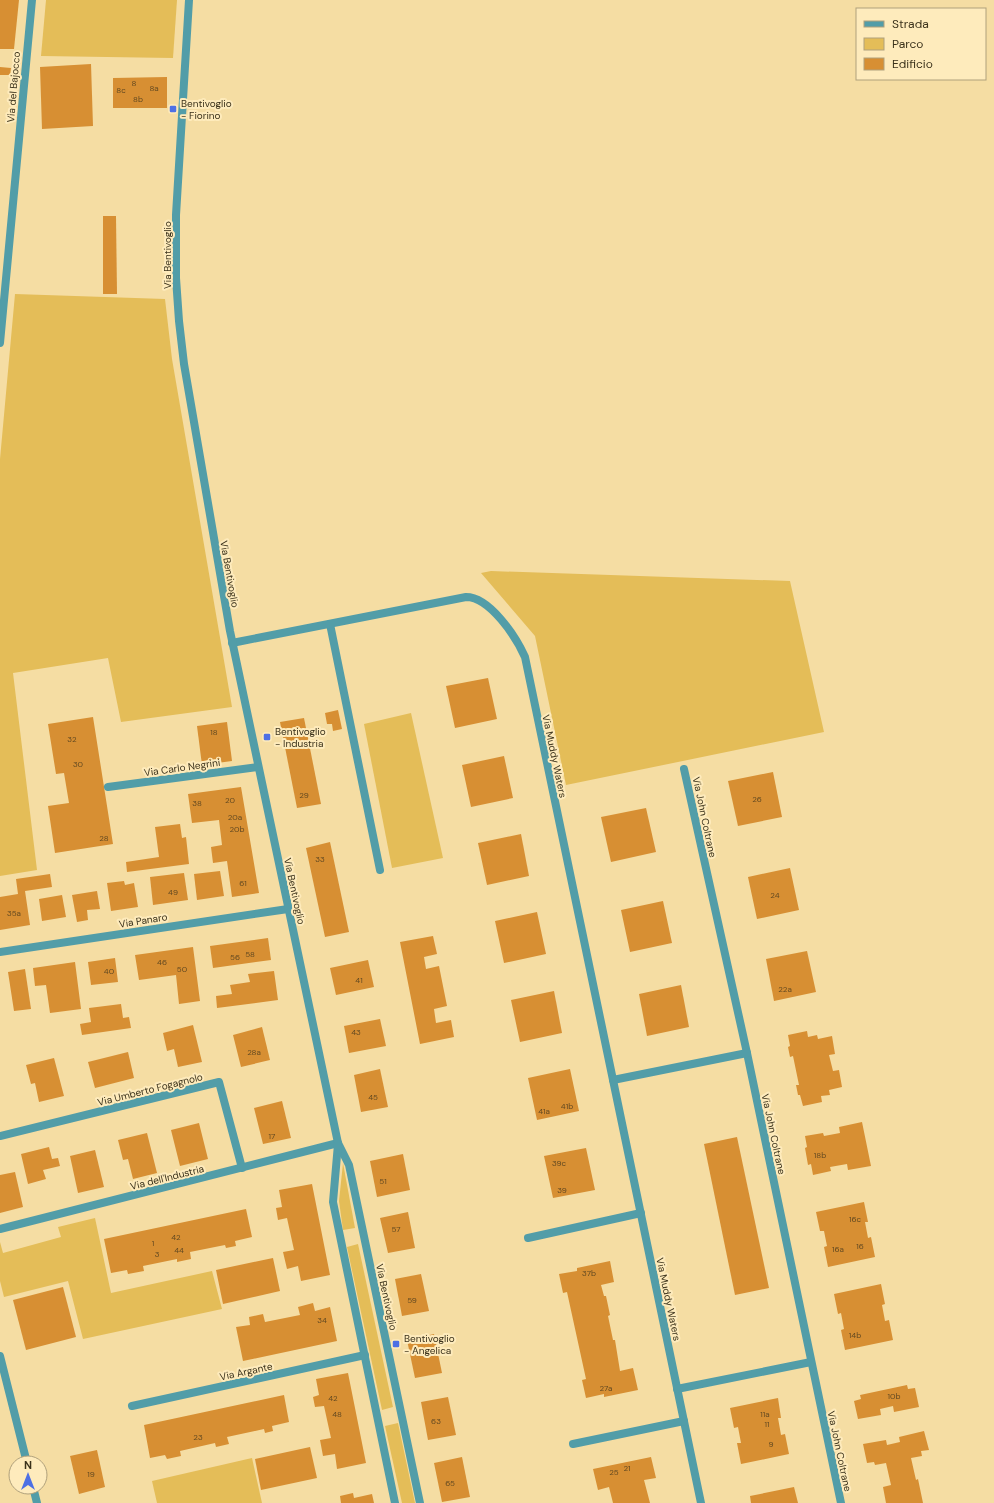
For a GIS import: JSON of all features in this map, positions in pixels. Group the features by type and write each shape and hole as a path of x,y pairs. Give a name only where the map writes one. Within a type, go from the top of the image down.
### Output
{"street":[{"name":"Via del Bajocco","path":"0,343 32,0"},
{"name":"Via Bentivoglio","path":"188,0 176,215 176,278 184,364 232,642 338,1144 349,1165 420,1503"},
{"name":"Via Muddy Waters","path":"232,642 472,597 485,603 492,610 517,643 525,657 701,1503"},
{"path":"330,624 380,870"},
{"name":"Via Carlo Negrini","path":"108,788 258,767"},
{"name":"Via John Coltrane","path":"684,769 747,1053 841,1503"},
{"name":"Via Panaro","path":"0,952 288,909"},
{"path":"613,1080 747,1053"},
{"name":"Via Umberto Fogagnolo","path":"0,1136 219,1082 242,1168"},
{"name":"Via Bentivoglio","path":"338,1144 333,1202 395,1503"},
{"name":"Via dell'Industria","path":"0,1229 338,1144"},
{"path":"528,1238 641,1213"},
{"name":"Via Argante","path":"132,1406 365,1355"},
{"path":"0,1356 25,1455"},
{"path":"677,1389 811,1362"},
{"path":"573,1444 684,1421"}],"green space":[{"path":"46,0 177,0 173,58 41,56"},
{"path":"15,294 165,299 172,359 232,707 121,722 108,658 13,673 37,870 0,876 0,459"},
{"path":"491,571 790,581 824,732 566,785 535,636 481,573"},
{"path":"411,713 443,858 392,868 364,724"},
{"path":"343,1163 355,1228 343,1230 339,1201"},
{"path":"95,1218 111,1293 212,1271 222,1309 83,1339 68,1281 4,1297 0,1281 0,1242 3,1253 61,1237 58,1227"},
{"path":"358,1244 393,1407 382,1410 347,1247"},
{"path":"398,1423 415,1503 402,1503 385,1426"},
{"path":"252,1458 262,1503 157,1503 152,1481"}],"building":[{"path":"0,0 19,0 14,49 0,49"},
{"path":"91,64 93,126 42,129 40,67"},
{"path":"0,67 11,68 10,75 0,75"},
{"path":"167,77 167,108 113,108 113,78"},
{"path":"103,216 116,216 117,294 103,294"},
{"path":"488,678 497,719 455,728 446,686"},
{"path":"338,710 342,729 333,731 332,724 327,724 325,713"},
{"path":"93,717 113,844 55,853 48,806 69,803 64,773 56,774 48,724"},
{"path":"304,718 321,804 297,808 280,722"},
{"path":"227,722 232,761 202,765 197,726"},
{"path":"504,756 513,798 471,807 462,765"},
{"path":"773,772 782,817 738,826 728,781"},
{"path":"241,787 259,893 232,897 227,861 213,863 211,847 222,845 219,820 192,823 188,794"},
{"path":"646,808 656,852 611,862 601,817"},
{"path":"180,824 182,838 186,837 189,864 127,872 126,862 159,857 155,827"},
{"path":"521,834 529,876 487,885 478,843"},
{"path":"330,842 349,932 325,937 306,848"},
{"path":"790,868 799,910 757,919 748,877"},
{"path":"220,871 224,896 197,900 194,874"},
{"path":"184,873 188,900 153,905 150,877"},
{"path":"50,874 52,887 25,891 30,925 0,930 0,897 18,894 16,879"},
{"path":"124,881 125,885 134,883 138,907 111,911 107,883"},
{"path":"97,891 100,909 87,910 88,920 77,922 72,895"},
{"path":"62,895 66,917 42,921 39,899"},
{"path":"663,901 672,943 630,952 621,910"},
{"path":"537,912 546,954 504,963 495,921"},
{"path":"433,936 437,954 424,957 426,969 439,966 447,1006 434,1009 436,1023 451,1020 454,1037 420,1044 400,942"},
{"path":"268,938 271,960 213,968 210,946"},
{"path":"193,947 200,1001 179,1004 176,975 139,980 135,955"},
{"path":"807,951 816,992 774,1001 766,959"},
{"path":"115,958 118,982 91,985 88,962"},
{"path":"368,960 374,987 336,995 330,968"},
{"path":"75,962 81,1009 50,1013 46,985 35,986 33,968"},
{"path":"25,969 31,1009 14,1011 8,972"},
{"path":"274,971 278,1000 217,1008 216,996 232,994 230,985 250,982 248,974"},
{"path":"681,985 689,1027 647,1036 639,994"},
{"path":"554,991 562,1033 520,1042 511,1000"},
{"path":"121,1004 123,1018 129,1017 131,1028 82,1035 80,1024 91,1022 89,1008"},
{"path":"380,1019 386,1046 349,1053 344,1026"},
{"path":"193,1025 202,1062 178,1067 174,1049 167,1051 163,1033"},
{"path":"262,1027 270,1060 241,1067 233,1035"},
{"path":"807,1031 808,1037 817,1035 818,1039 832,1036 835,1054 829,1055 833,1071 839,1070 842,1087 829,1090 830,1095 821,1096 822,1102 803,1106 800,1095 798,1095 796,1085 799,1085 793,1056 790,1057 788,1035"},
{"path":"128,1052 134,1078 95,1088 88,1062"},
{"path":"54,1058 64,1096 39,1102 35,1083 31,1084 26,1065"},
{"path":"380,1069 388,1107 361,1112 354,1075"},
{"path":"570,1069 579,1111 537,1120 528,1078"},
{"path":"282,1101 291,1138 263,1144 254,1108"},
{"path":"862,1122 871,1166 848,1170 847,1164 830,1167 831,1171 813,1175 811,1164 808,1165 805,1148 807,1147 805,1136 823,1133 824,1136 840,1133 839,1127"},
{"path":"199,1123 208,1159 180,1166 171,1130"},
{"path":"147,1133 157,1173 133,1179 128,1159 123,1160 118,1140"},
{"path":"737,1137 769,1288 735,1295 704,1144"},
{"path":"49,1147 52,1159 58,1158 60,1166 43,1170 46,1179 28,1184 21,1154"},
{"path":"586,1148 595,1190 553,1198 544,1156"},
{"path":"95,1150 104,1187 78,1193 70,1156"},
{"path":"403,1154 410,1190 377,1197 370,1161"},
{"path":"15,1172 23,1207 0,1213 0,1175"},
{"path":"312,1184 330,1275 301,1281 298,1266 287,1269 283,1252 294,1250 287,1218 278,1220 276,1208 282,1207 279,1190"},
{"path":"864,1202 868,1222 865,1222 868,1238 871,1237 875,1257 828,1267 824,1247 827,1246 824,1231 820,1231 816,1212"},
{"path":"246,1209 252,1237 235,1241 236,1246 226,1248 225,1245 190,1252 191,1259 177,1262 177,1259 143,1266 144,1271 128,1274 127,1270 111,1273 104,1239"},
{"path":"408,1212 415,1248 388,1253 380,1218"},
{"path":"273,1258 280,1291 223,1304 216,1270"},
{"path":"610,1261 614,1282 601,1285 604,1296 606,1296 610,1315 608,1316 613,1340 615,1340 620,1371 633,1368 638,1390 604,1397 604,1394 586,1398 582,1380 586,1379 567,1292 563,1293 559,1274 577,1271 577,1268"},
{"path":"421,1274 429,1311 402,1316 395,1279"},
{"path":"881,1284 885,1304 882,1305 885,1321 889,1320 893,1340 845,1350 841,1330 844,1329 841,1313 838,1314 834,1294"},
{"path":"63,1287 76,1337 26,1350 13,1300"},
{"path":"313,1303 315,1311 330,1307 337,1341 243,1361 236,1327 250,1325 249,1317 263,1314 265,1322 300,1315 298,1307"},
{"path":"434,1334 442,1373 415,1378 407,1340"},
{"path":"348,1373 366,1463 337,1469 335,1454 323,1456 320,1440 331,1438 324,1406 315,1407 313,1397 319,1395 316,1379"},
{"path":"907,1385 908,1389 915,1388 919,1407 894,1412 893,1406 880,1409 881,1415 858,1419 854,1401 861,1399 860,1395"},
{"path":"284,1395 289,1422 272,1426 273,1431 265,1433 264,1429 227,1437 229,1444 216,1447 215,1443 180,1451 181,1456 167,1459 165,1455 150,1458 144,1425"},
{"path":"448,1397 456,1435 428,1440 421,1402"},
{"path":"778,1398 781,1418 778,1418 781,1435 785,1434 789,1454 741,1464 737,1443 741,1443 738,1427 734,1428 730,1408"},
{"path":"924,1431 929,1450 921,1451 922,1456 911,1458 916,1480 918,1479 923,1503 886,1503 883,1487 891,1485 886,1463 875,1465 874,1462 867,1463 863,1444 886,1440 887,1445 900,1442 899,1437"},
{"path":"310,1447 317,1478 261,1490 255,1459"},
{"path":"97,1450 105,1487 79,1494 70,1456"},
{"path":"462,1457 470,1497 442,1502 434,1463"},
{"path":"651,1457 656,1478 644,1480 650,1503 613,1503 609,1487 598,1490 593,1469"},
{"path":"794,1487 798,1503 751,1503 750,1496"},
{"path":"353,1493 354,1498 372,1494 374,1503 341,1503 340,1496"}],"place":[{"name":"Bentivoglio - Fiorino","path":"173,109"},
{"name":"Bentivoglio - Industria","path":"267,737"},
{"name":"Bentivoglio - Angelica","path":"396,1344"}]}
